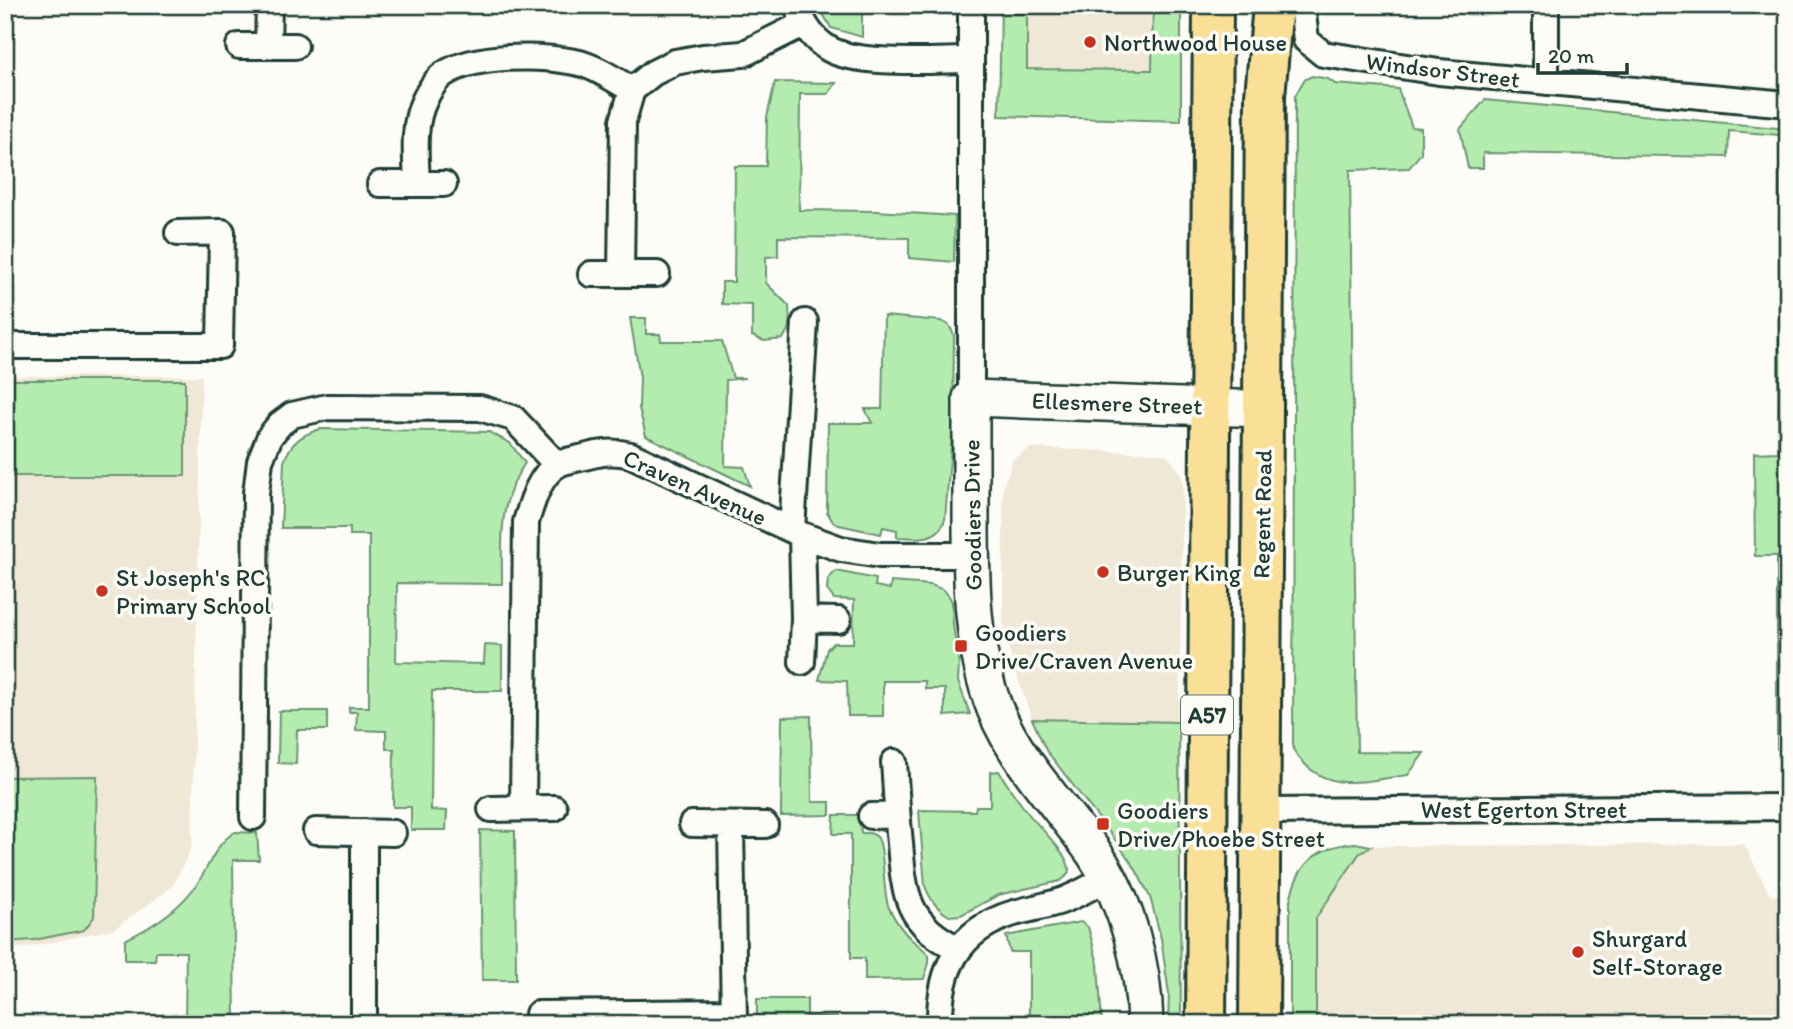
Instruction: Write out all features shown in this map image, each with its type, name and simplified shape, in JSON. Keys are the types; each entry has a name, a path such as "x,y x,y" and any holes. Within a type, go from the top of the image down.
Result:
{"highway":[{"name":"A57","path":"1206,1024 1213,5"},
{"name":"Regent Road","path":"1259,1024 1265,96 1273,5"},
{"name":"A57","path":"1211,407 1233,386 1241,341 1241,146 1265,96"}],"street":[{"path":"268,46 270,5"},
{"name":"Goodiers Drive","path":"971,5 971,555 973,604 979,649 995,710 1012,742 1109,877 1130,929 1139,965 1145,1024"},
{"name":"Windsor Street","path":"1302,5 1306,40 1323,54 1439,72 1788,104"},
{"path":"1546,5 1546,82"},
{"path":"621,274 623,121 632,90 653,73 676,62 743,54 800,15 828,49 862,59 971,60"},
{"path":"239,46 295,46"},
{"path":"416,184 416,132 424,100 441,75 465,64 533,59 576,62 632,90"},
{"path":"380,184 444,184"},
{"path":"5,346 220,346 222,232 178,233"},
{"path":"591,274 657,274"},
{"path":"802,662 804,619 797,532 805,322"},
{"name":"Ellesmere Street","path":"971,398 1263,409"},
{"path":"253,817 256,493 260,461 270,436 280,424 292,415 327,407 480,408 513,418 557,465 543,479 526,522 523,808"},
{"name":"Craven Avenue","path":"557,465 602,452 617,451 841,549 880,555 971,555"},
{"path":"804,619 838,620"},
{"path":"894,762 903,884 910,905 916,915 943,942 959,949"},
{"name":"West Egerton Street","path":"1260,810 1788,807"},
{"path":"491,809 554,808"},
{"path":"871,816 897,815"},
{"path":"692,824 765,825"},
{"path":"538,1014 734,1018 732,825"},
{"path":"316,831 393,833"},
{"path":"364,832 364,1024"},
{"path":"940,1024 943,982 959,949 970,938 996,920 1061,901 1109,877"}],"shaded area":[{"path":"1001,5 1181,5 1181,121 999,116"},
{"name":"St Joseph's RC Primary School","path":"5,376 202,376 192,847 172,887 114,929 24,948 5,949"},
{"path":"1030,448 1159,453 1167,455 1180,472 1183,486 1179,722 1032,719 1012,662 1003,622 1003,488 1013,459"},
{"name":"Shurgard Self-Storage","path":"1744,844 1770,895 1788,896 1788,1024 1316,1024 1316,918 1359,854 1371,846"}],"green space":[{"path":"818,5 840,5 841,11 862,10 862,37 831,28"},
{"path":"1001,5 1012,5 1013,14 1027,14 1027,69 1152,70 1153,5 1181,5 1181,121 999,116"},
{"path":"1312,76 1328,79 1335,84 1398,89 1412,127 1421,128 1421,153 1409,168 1350,170 1357,752 1424,753 1408,775 1359,782 1344,782 1317,774 1304,764 1293,749 1295,96 1304,80"},
{"path":"775,82 836,83 828,94 800,94 799,210 955,216 954,262 909,258 909,238 778,237 778,256 766,257 766,283 789,306 790,326 783,339 764,341 752,336 752,305 722,304 722,282 734,282 735,166 766,166 767,117"},
{"path":"1485,100 1788,129 1788,748 1777,749 1777,556 1755,556 1754,453 1778,452 1780,135 1729,131 1728,157 1483,153 1483,168 1468,168 1460,129"},
{"path":"884,316 941,321 949,325 954,335 953,422 945,519 937,532 926,537 897,537 897,530 883,527 881,534 839,525 833,522 827,512 828,423 872,423 865,409 882,409"},
{"path":"630,318 646,318 646,334 660,334 661,341 722,341 733,378 745,378 726,380 725,466 744,467 750,486 646,436 639,408 640,377"},
{"path":"5,380 185,380 185,476 5,476"},
{"path":"321,429 489,432 510,443 525,463 510,492 503,521 502,584 397,583 396,662 484,664 485,645 502,646 502,691 432,691 431,810 447,811 446,830 411,830 411,807 393,807 394,749 386,749 386,731 356,730 357,712 349,712 349,707 369,707 369,535 350,535 350,528 281,528 284,462 298,440"},
{"path":"836,571 876,579 875,586 890,589 891,582 931,585 944,590 952,602 959,664 958,681 970,714 945,716 945,689 925,689 925,681 883,681 883,716 848,716 847,681 819,680 827,649 833,643 853,643 854,600 834,599 827,590 828,579"},
{"path":"279,711 327,711 327,730 297,730 296,764 278,763"},
{"path":"811,716 812,802 830,802 830,815 781,816 782,717"},
{"path":"1032,719 1179,722 1181,1024 1168,1024 1169,994 1161,938 1150,897 1135,868 1116,841 1046,750"},
{"path":"999,771 1027,812 1063,855 1068,873 1060,881 998,895 961,915 949,916 934,903 925,886 919,810 975,811 976,806 990,806 990,772"},
{"path":"97,776 94,917 84,930 34,940 5,942 5,777"},
{"path":"834,815 860,815 861,833 871,834 880,842 889,908 905,933 929,955 924,979 865,980 865,958 851,958 851,834 833,834"},
{"path":"480,830 515,831 516,980 482,980"},
{"path":"235,832 257,833 259,860 233,860 235,1024 185,1024 186,952 156,952 155,960 125,960 125,940 174,909 197,884 218,849"},
{"path":"1355,843 1371,846 1359,854 1316,918 1316,1024 1290,1024 1290,901 1293,888 1311,859 1330,848"},
{"path":"1081,922 1088,927 1098,964 1102,1024 1029,1024 1029,952 1010,952 1006,936"},
{"path":"757,999 807,999 807,1017 837,1017 837,1024 757,1024"}],"place":[{"name":"Northwood House","path":"1090,42"},
{"name":"Burger King","path":"1103,572"},
{"name":"St Joseph's RC Primary School","path":"102,591"},
{"name":"Goodiers Drive/Craven Avenue","path":"961,646"},
{"name":"Goodiers Drive/Phoebe Street","path":"1103,824"},
{"name":"Shurgard Self-Storage","path":"1578,952"}]}
